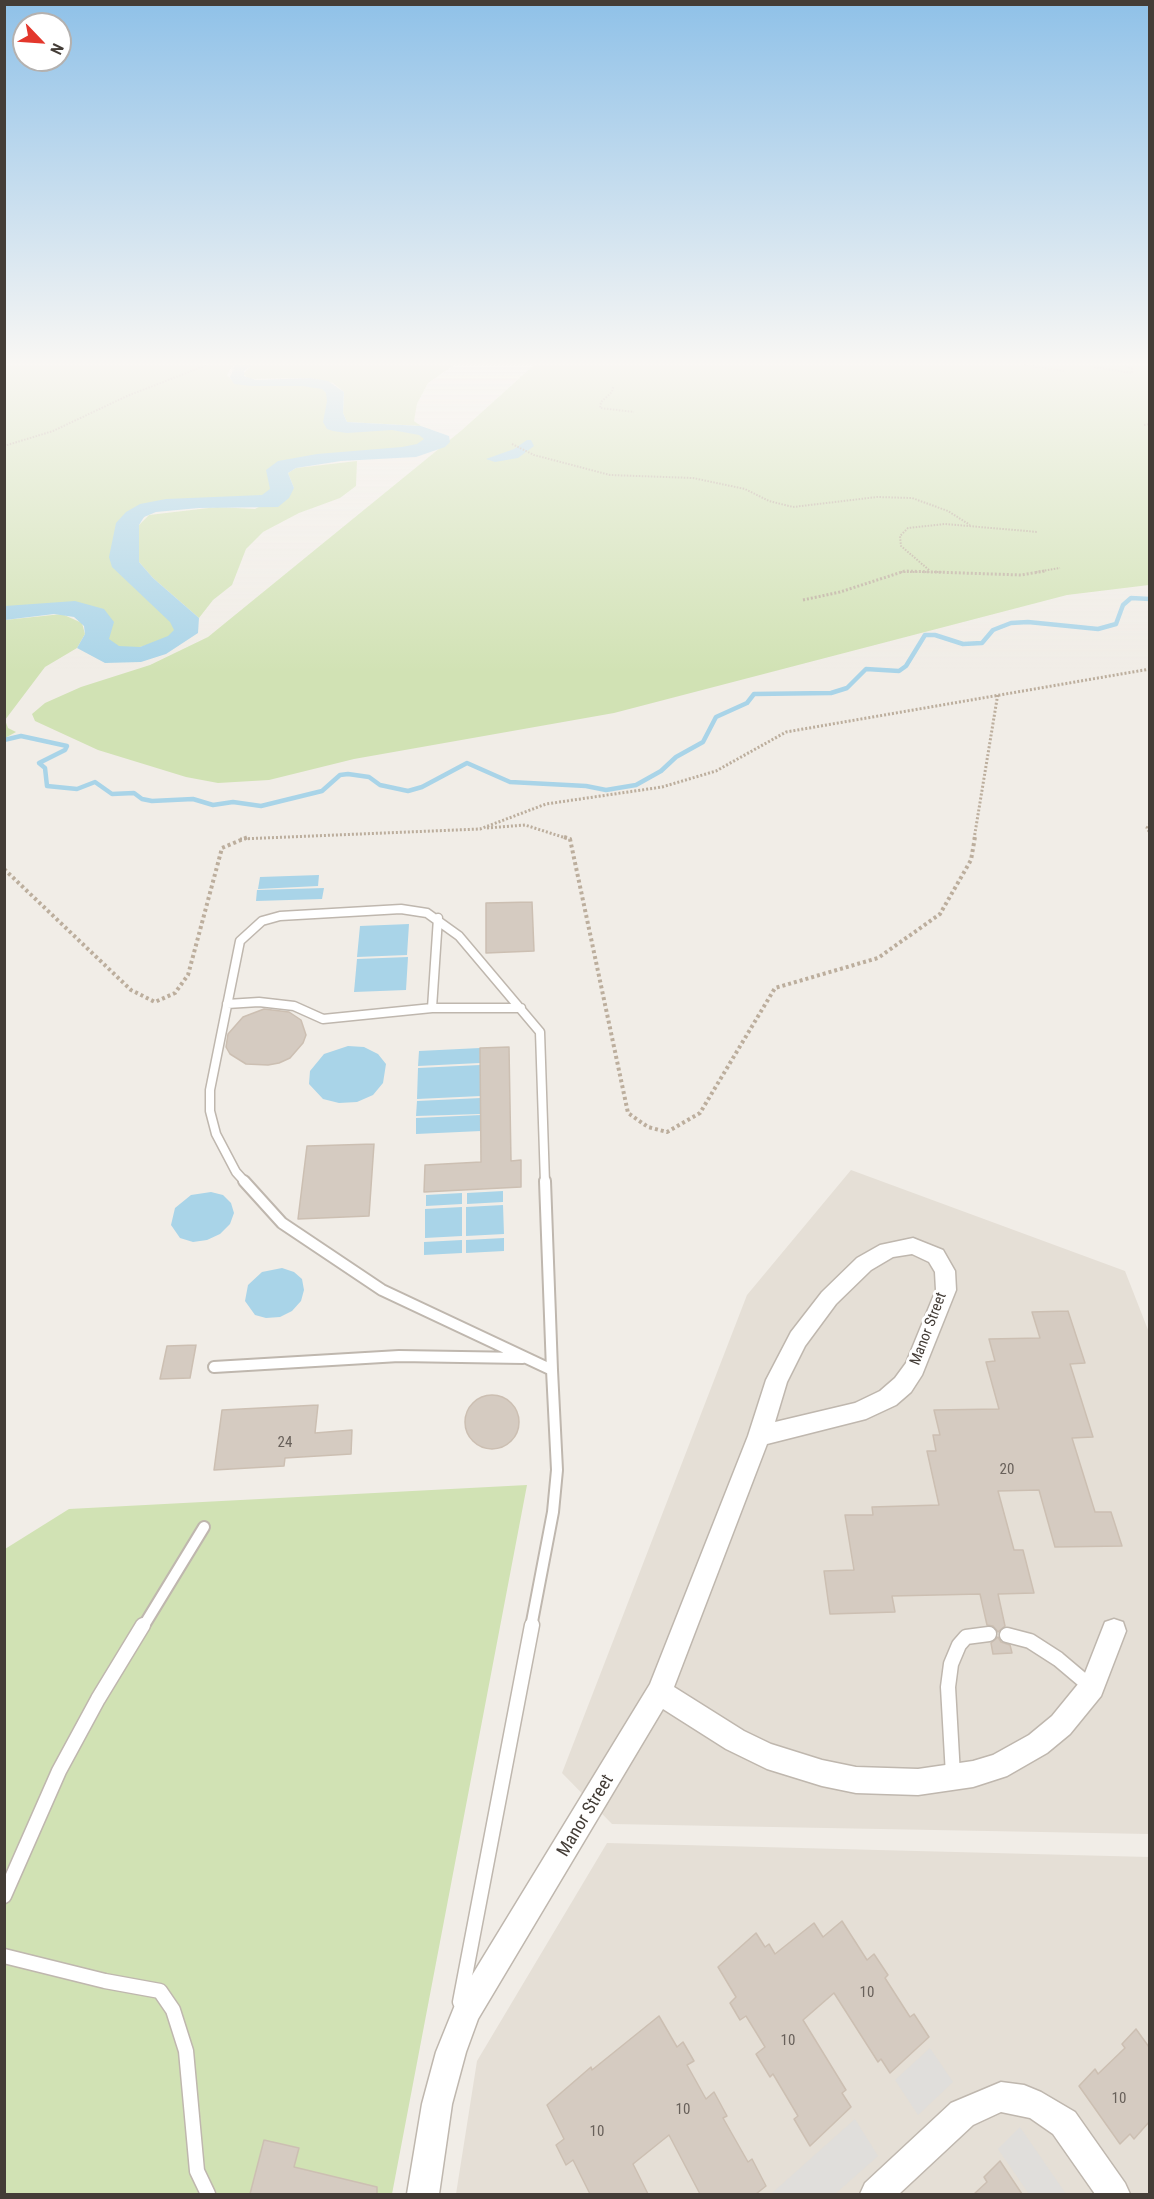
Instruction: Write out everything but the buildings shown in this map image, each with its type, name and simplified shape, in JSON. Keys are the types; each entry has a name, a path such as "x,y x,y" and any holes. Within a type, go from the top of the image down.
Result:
{"street":[{"name":"Manor Street","path":"423,2194 437,2104 451,2052 467,2010 572,1840 659,1692 759,1436 777,1380 798,1339 830,1298 864,1264 887,1251 913,1246 936,1256 945,1271 946,1290 914,1368 903,1385 888,1398 858,1412 759,1436"},
{"path":"659,1692 735,1740 767,1756 822,1773 886,1782 918,1782 998,1767 1038,1744 1061,1725 1092,1687 1114,1631"},
{"path":"876,2194 962,2115 1001,2097 1024,2100 1041,2107 1064,2123 1114,2194"}],"lane":[{"path":"451,2052 489,1839 553,1512 557,1470 540,1032 459,936 438,918 427,913 401,909 280,916 262,921 240,941 210,1090 210,1111 216,1134 236,1172 282,1223 382,1290 552,1370"},
{"path":"432,1008 438,918"},
{"path":"226,1004 259,1002 294,1006 323,1019 432,1008 521,1008"},
{"path":"214,1367 399,1356 528,1358"},
{"path":"4,1896 59,1771 98,1700 204,1527"},
{"path":"953,1777 948,1697 951,1664 959,1645 966,1637 989,1634"},
{"path":"1007,1635 1019,1635 1030,1641 1058,1659 1092,1687"},
{"path":"4,1956 105,1981 160,1991 173,2010 186,2051 197,2171 208,2194"}],"path":[{"path":"587,468 617,476 700,480 745,489 769,501 794,507 877,496 912,498 948,511 970,525"},
{"path":"929,570 901,546 900,538 903,532 922,525 970,525 1038,532"},
{"path":"803,600 845,590 900,571 929,570 1011,575 1060,568"},
{"path":"480,829 546,804 662,787 716,771 786,732 998,693 1149,669"},
{"path":"4,869 131,990 155,1002 175,993 188,975 222,848 241,838 480,829 525,825 570,839 628,1113 648,1127 667,1132 699,1113 775,988 878,958 940,914 971,860 998,693"},
{"path":"1149,823 1147,828 1149,833"}],"shaded area":[{"path":"851,1170 1125,1271 1150,1335 1149,1834 612,1824 562,1773 747,1295"},
{"path":"607,1843 1149,1857 1149,2194 456,2194 477,2061"},
{"path":"930,2048 953,2082 918,2115 895,2080"},
{"path":"855,2119 878,2156 835,2194 771,2194"},
{"path":"1020,2127 1066,2194 1029,2194 998,2149"}],"green space":[{"path":"4,468 286,468 266,498 156,505 118,544 178,617 175,637 140,647 125,648 99,643 93,614 5,610"},
{"path":"296,468 357,468 356,486 340,498 299,513 263,532 246,549 232,585 213,600 199,618 153,578 139,562 139,525 149,515 217,507 255,509 294,488 288,473"},
{"path":"416,468 1149,468 1149,585 1067,595 614,713 354,759 269,780 218,783 186,777 98,750 35,721 32,714 45,703 81,687 150,665 208,637"},
{"path":"62,614 82,623 85,634 77,648 45,667 5,720 5,620"},
{"path":"5,720 8,728 16,732 5,738"},
{"path":"527,1485 392,2194 5,2194 5,1549 69,1509"}],"water":[{"path":"269,468 298,468 288,473 294,488 289,498 278,507 199,508 156,512 144,517 139,525 139,562 153,578 199,618 198,633 166,654 141,662 105,663 77,648 85,634 84,626 74,617 54,614 5,620 5,606 75,601 104,609 114,622 109,639 119,646 140,647 168,636 174,630 170,622 112,567 109,557 116,523 126,512 140,504 166,499 262,495 270,489 266,470"},
{"path":"319,875 318,886 258,889 260,877"},
{"path":"324,888 322,899 256,901 257,890"},
{"path":"409,924 407,955 357,957 360,926"},
{"path":"408,957 406,990 354,992 357,959"},
{"path":"348,1046 364,1047 378,1054 386,1064 383,1083 373,1095 357,1102 339,1103 323,1099 309,1084 310,1071 324,1054"},
{"path":"480,1048 480,1063 418,1066 419,1051"},
{"path":"480,1065 481,1096 417,1099 418,1068"},
{"path":"481,1098 481,1114 416,1116 417,1101"},
{"path":"481,1115 481,1131 416,1134 416,1118"},
{"path":"503,1191 503,1202 467,1204 467,1193"},
{"path":"211,1192 223,1195 231,1203 234,1213 230,1224 220,1234 207,1240 193,1242 180,1238 171,1225 175,1208 191,1195"},
{"path":"462,1193 462,1204 426,1206 426,1195"},
{"path":"503,1205 504,1234 466,1236 466,1207"},
{"path":"462,1207 462,1236 425,1238 425,1209"},
{"path":"504,1238 504,1251 466,1253 466,1240"},
{"path":"462,1240 462,1253 424,1255 424,1242"},
{"path":"282,1268 294,1272 302,1279 304,1290 301,1301 292,1311 280,1317 266,1318 255,1315 245,1301 248,1285 262,1272"}],"waterway":[{"path":"4,740 21,736 67,746 65,750 39,763 45,768 47,786 77,789 95,782 112,794 134,793 142,799 152,801 193,799 213,805 233,802 261,806 322,791 340,775 348,774 369,777 380,785 408,791 422,787 467,763 510,782 586,786 606,790 636,785 661,771 676,757 703,742 716,717 747,703 754,694 831,693 847,688 866,669 899,671 906,666 925,635 935,635 963,644 982,643 993,630 1011,623 1028,622 1098,629 1116,624 1123,605 1131,598 1150,599"}]}
